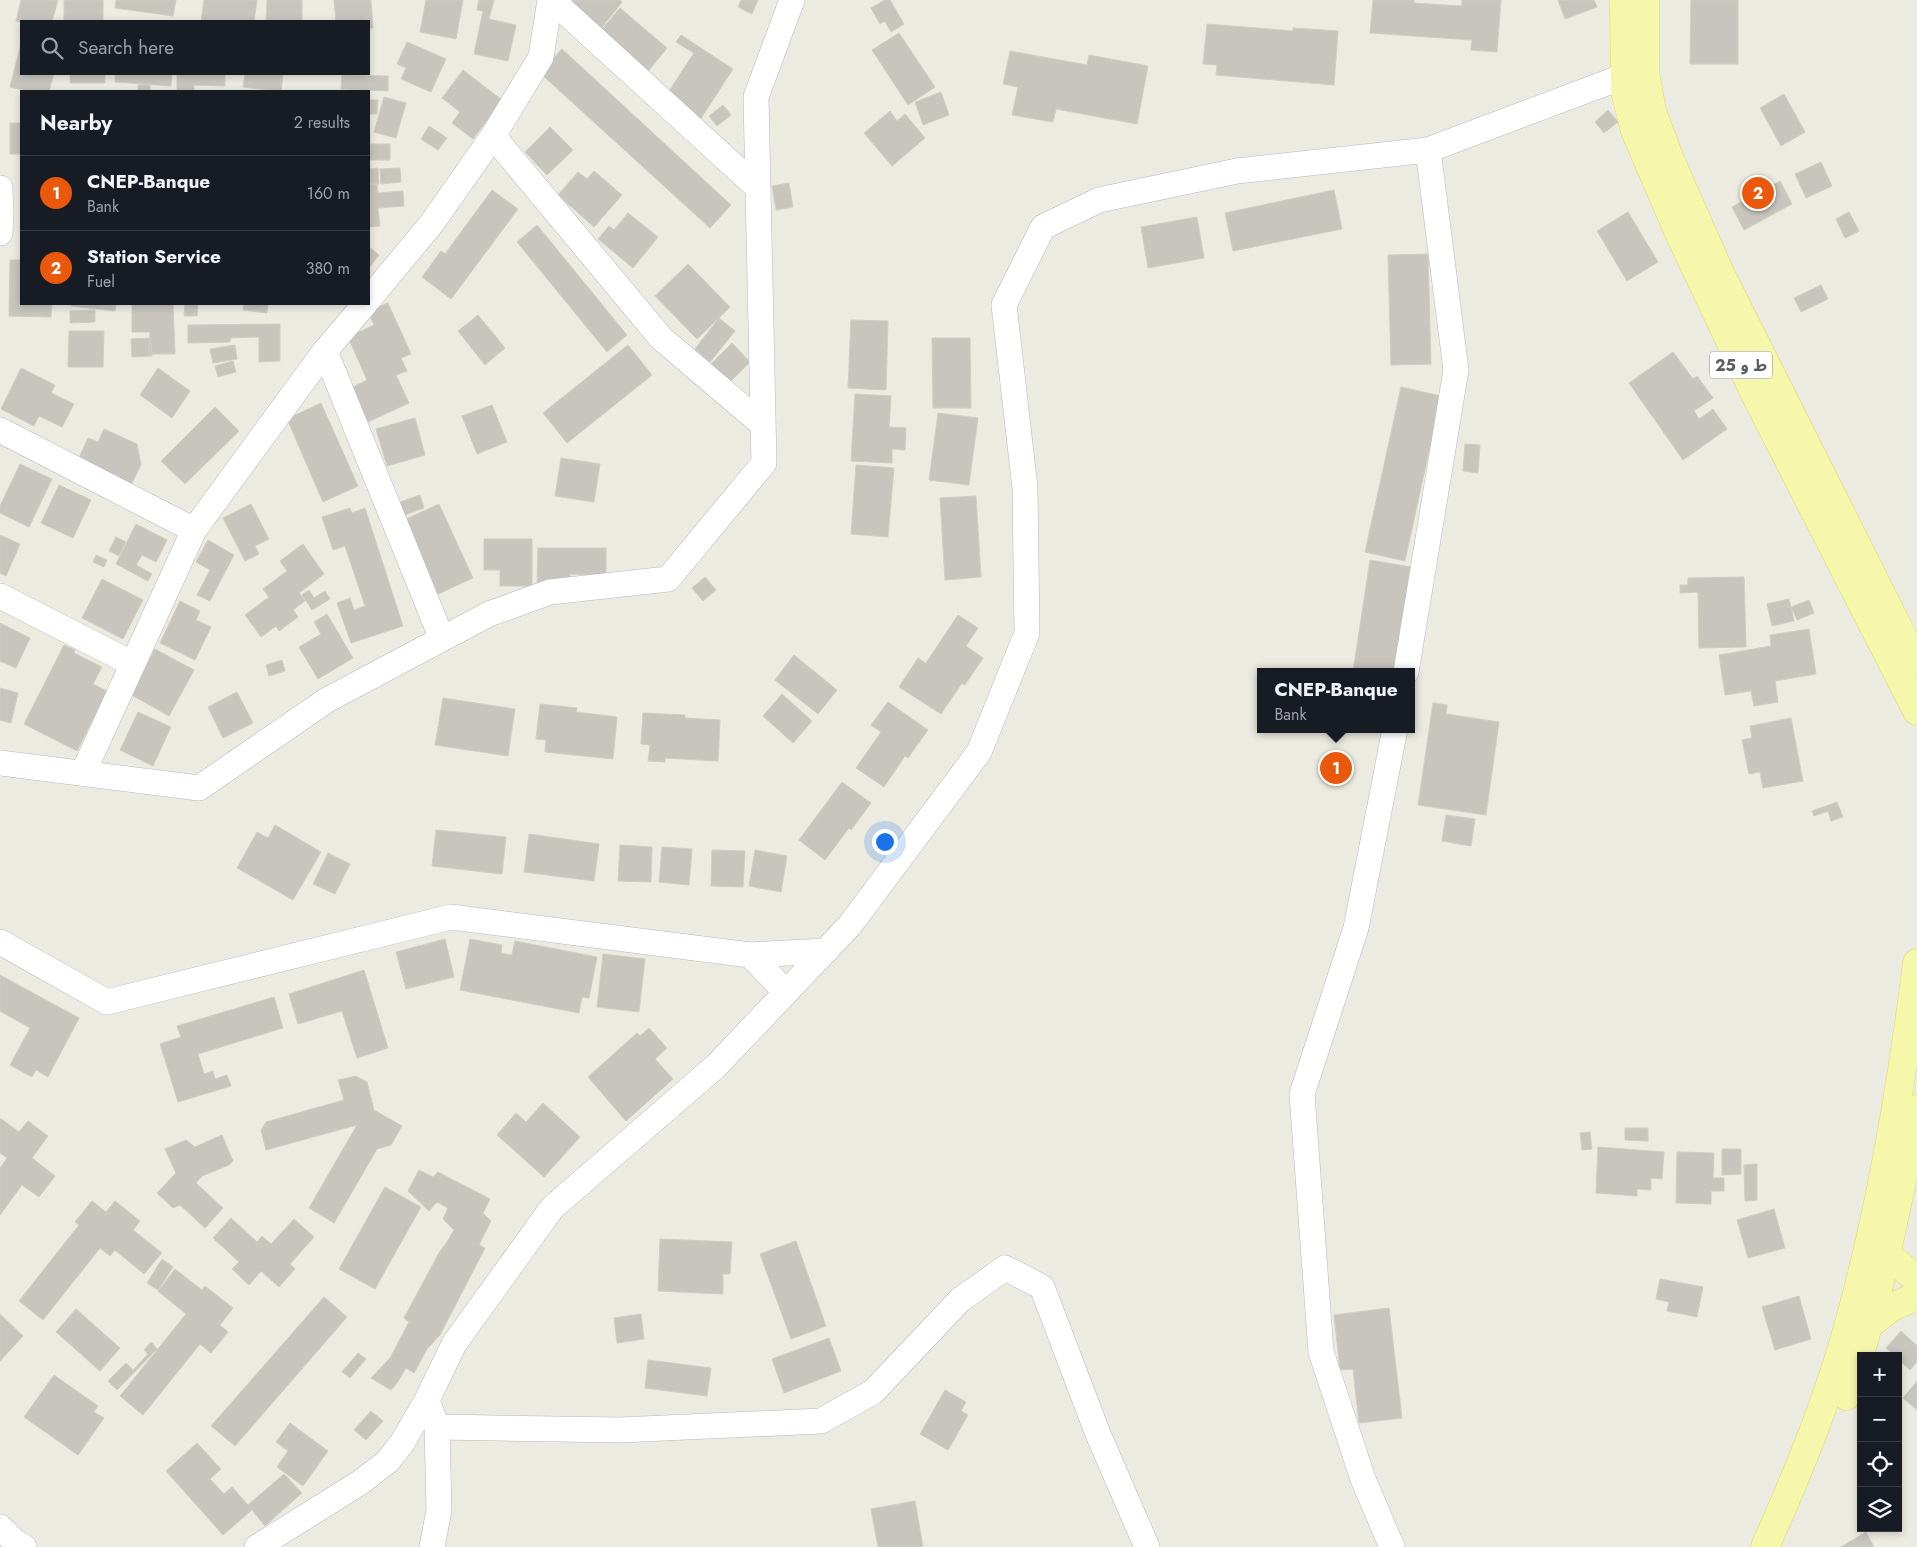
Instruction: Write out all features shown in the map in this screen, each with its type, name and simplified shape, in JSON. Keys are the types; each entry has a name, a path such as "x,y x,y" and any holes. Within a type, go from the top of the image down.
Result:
{"main road":[{"name":"ط و 25","path":"1624,0 1625,92 1635,131 1680,235 1758,400 1917,711"},
{"path":"1645,0 1644,72 1652,111 1670,160 1720,273 1917,665"},
{"path":"1765,1547 1812,1434 1833,1377 1860,1281 1902,1072 1917,963"},
{"path":"1786,1547 1830,1438 1870,1324 1887,1255 1917,1109"},
{"path":"1906,1163 1917,1206"},
{"path":"1873,1223 1887,1255 1917,1279"},
{"path":"1860,1281 1867,1270 1887,1255 1900,1253 1917,1254"},
{"path":"1870,1324 1892,1306 1917,1296"}],"street":[{"path":"370,298 432,223 493,136 541,58 551,0"},
{"path":"551,0 757,187"},
{"path":"0,763 199,788 327,700 488,614 550,592 668,579 764,463 756,97 792,0"},
{"path":"257,1547 362,1482 388,1461 402,1444 427,1400 454,1344 552,1208 716,1066 826,951 850,925 979,752 1027,633 1025,488 1004,305 1043,227 1098,200 1237,171 1428,150 1625,76"},
{"path":"493,136 661,338 762,424"},
{"path":"1407,668 1456,370 1428,150"},
{"path":"0,188 0,233"},
{"path":"83,774 194,530 325,351 363,305"},
{"path":"325,351 442,638"},
{"path":"0,430 194,530"},
{"path":"0,596 132,664"},
{"path":"1392,1547 1363,1479 1320,1352 1302,1094 1356,928 1394,733"},
{"path":"0,942 107,1002 451,917 750,955 826,951"},
{"path":"750,955 786,992"},
{"path":"437,1427 620,1430 821,1421 872,1392 960,1300 1004,1268 1042,1287 1098,1434 1147,1547"},
{"path":"427,1400 437,1427 439,1510 432,1547"},
{"path":"0,1527 15,1542 24,1547"}],"building":[{"path":"21,0 58,0 52,20 16,21"},
{"path":"64,0 103,0 103,20 64,20"},
{"path":"116,0 176,0 173,16 115,8"},
{"path":"204,0 257,0 254,20 201,20"},
{"path":"267,0 302,0 302,20 266,20"},
{"path":"334,0 371,0 373,28 370,28 370,20 336,20"},
{"path":"426,0 463,0 456,39 420,32"},
{"path":"479,0 494,0 489,19 516,25 508,61 474,54 483,11 477,10"},
{"path":"573,0 620,0 622,2 600,30 569,5"},
{"path":"741,0 758,0 752,14 738,7"},
{"path":"885,0 890,0 904,24 891,32 885,21 880,24 871,8"},
{"path":"1373,0 1414,0 1414,3 1462,6 1462,0 1501,0 1497,52 1471,50 1472,40 1370,33"},
{"path":"1558,0 1594,0 1597,7 1565,19"},
{"path":"1691,0 1738,0 1738,64 1690,64"},
{"path":"620,8 667,48 645,75 597,35"},
{"path":"1207,24 1293,31 1293,28 1338,31 1334,85 1216,75 1217,65 1203,64"},
{"path":"899,33 935,87 908,105 872,50"},
{"path":"681,35 733,69 700,120 665,97 694,53 676,42"},
{"path":"407,42 446,59 431,92 401,79 406,68 397,64"},
{"path":"20,48 20,75 54,75 49,90 23,90 10,87"},
{"path":"562,49 731,205 710,228 540,73"},
{"path":"1010,51 1087,65 1089,55 1148,66 1137,124 1056,109 1053,122 1012,115 1018,87 1003,84"},
{"path":"463,70 502,100 473,139 452,123 460,112 442,98"},
{"path":"70,75 105,75 105,83 70,83"},
{"path":"115,75 172,75 171,86 115,82"},
{"path":"177,75 225,75 225,86 194,85 194,90 177,90"},
{"path":"245,75 283,75 281,90 243,87"},
{"path":"342,75 388,76 388,91 341,89"},
{"path":"150,84 150,90 138,90 138,85"},
{"path":"941,92 949,115 923,125 915,102"},
{"path":"1784,94 1805,132 1781,146 1760,108"},
{"path":"384,97 406,103 396,138 374,132"},
{"path":"370,100 378,100 377,114 370,114"},
{"path":"723,105 731,115 717,126 709,116"},
{"path":"1608,110 1618,122 1604,133 1595,122"},
{"path":"890,111 897,121 905,114 925,138 892,166 864,133"},
{"path":"10,123 20,123 20,154 10,154"},
{"path":"429,126 447,138 438,150 421,139"},
{"path":"550,127 573,150 547,175 525,152"},
{"path":"370,144 390,144 390,160 370,160"},
{"path":"1821,162 1832,186 1806,198 1795,174"},
{"path":"378,168 379,184 370,184 370,169"},
{"path":"400,168 401,182 381,184 380,169"},
{"path":"594,171 622,195 594,227 558,195 578,172 587,179"},
{"path":"1780,181 1792,204 1744,230 1732,207"},
{"path":"789,183 793,207 776,210 772,186"},
{"path":"377,184 378,193 403,191 404,206 378,208 380,226 370,227 370,185"},
{"path":"492,190 518,209 451,299 422,277 441,251 445,254"},
{"path":"1334,190 1342,229 1233,251 1225,213"},
{"path":"1628,212 1658,262 1627,281 1597,231"},
{"path":"1849,212 1859,231 1845,238 1836,219"},
{"path":"628,213 658,237 633,268 598,239 609,226 614,230"},
{"path":"1197,217 1204,258 1148,268 1141,227"},
{"path":"537,225 627,335 607,352 517,242"},
{"path":"370,248 379,255 370,267"},
{"path":"1428,254 1431,364 1391,365 1388,255"},
{"path":"10,260 20,260 20,305 52,305 51,317 9,316"},
{"path":"688,264 730,307 697,339 655,296"},
{"path":"1821,285 1828,299 1801,312 1794,298"},
{"path":"388,303 411,354 401,358 407,371 396,375 409,403 368,422 353,387 367,380 348,337 374,325 368,311"},
{"path":"71,305 116,305 115,311"},
{"path":"132,305 173,305 175,354 149,354 150,332 132,332"},
{"path":"185,305 198,305 197,316 184,316"},
{"path":"244,305 268,305 267,313 243,310"},
{"path":"95,310 95,322 70,323 70,311"},
{"path":"478,315 505,348 485,365 458,331"},
{"path":"719,318 735,331 710,362 695,349"},
{"path":"851,320 888,321 886,390 848,388"},
{"path":"280,324 280,361 259,362 259,337 230,338 230,342 188,343 188,325"},
{"path":"69,331 104,331 103,367 68,367"},
{"path":"151,338 152,356 132,357 131,339"},
{"path":"932,338 970,338 971,408 933,408"},
{"path":"732,343 750,362 729,383 711,364"},
{"path":"235,345 237,359 213,363 210,349"},
{"path":"628,345 652,375 567,443 543,413"},
{"path":"1673,352 1693,379 1697,376 1713,398 1694,411 1699,419 1713,409 1727,429 1683,460 1629,383"},
{"path":"233,361 236,372 218,377 215,366"},
{"path":"21,368 55,385 51,393 74,404 62,427 39,416 34,426 1,409"},
{"path":"158,368 190,391 172,418 140,395"},
{"path":"1401,387 1441,396 1405,561 1365,552"},
{"path":"855,394 891,396 889,427 906,428 905,450 892,449 892,463 851,461"},
{"path":"321,403 358,486 323,502 287,419"},
{"path":"492,405 507,442 477,454 462,416"},
{"path":"215,407 239,431 185,484 161,461"},
{"path":"938,413 978,418 969,485 929,480"},
{"path":"415,418 425,455 387,466 376,429"},
{"path":"104,429 137,444 141,465 131,485 78,460 88,438 98,442"},
{"path":"1465,444 1480,445 1478,473 1463,471"},
{"path":"561,458 600,464 594,502 555,496"},
{"path":"20,464 52,479 29,527 0,513 0,506"},
{"path":"856,465 894,468 888,537 851,534"},
{"path":"59,485 91,500 73,538 41,523"},
{"path":"420,495 424,508 402,516 397,503"},
{"path":"976,496 981,577 945,580 940,498"},
{"path":"251,504 269,539 255,546 259,554 245,561 223,518"},
{"path":"439,504 473,578 438,594 404,520"},
{"path":"350,508 352,513 365,508 403,626 351,643 337,603 350,598 354,610 365,606 345,546 333,550 322,517"},
{"path":"136,524 167,540 156,562 142,555 136,565 152,574 148,581 116,564"},
{"path":"0,535 20,544 6,576 0,573"},
{"path":"116,537 126,542 119,556 109,551"},
{"path":"484,539 532,539 532,586 500,586 500,570 484,570"},
{"path":"208,540 234,555 210,601 197,595 210,570 196,562"},
{"path":"303,544 324,574 299,593 305,601 293,610 298,617 279,631 276,626 261,637 245,615 269,597 263,589 287,571 280,561"},
{"path":"538,548 606,548 606,575 570,574 570,586 537,586"},
{"path":"96,555 107,560 104,567 93,562"},
{"path":"1370,560 1411,567 1395,668 1354,668"},
{"path":"705,577 716,590 703,601 692,588"},
{"path":"1744,577 1746,647 1699,648 1698,592 1680,593 1680,585 1688,585 1688,578"},
{"path":"102,579 143,600 123,639 82,618"},
{"path":"309,590 314,598 325,591 330,599 312,610 302,595"},
{"path":"1789,599 1794,621 1772,626 1767,604"},
{"path":"1809,600 1814,613 1797,620 1791,607"},
{"path":"180,601 200,611 196,620 211,627 195,660 160,643"},
{"path":"327,614 353,658 318,679 299,647 321,634 314,622"},
{"path":"958,615 978,628 966,646 983,658 965,685 962,683 941,714 899,687 918,658 926,663"},
{"path":"0,623 30,638 16,668 0,661"},
{"path":"1809,629 1816,674 1775,681 1778,702 1754,706 1751,691 1725,695 1719,655 1771,646 1770,635"},
{"path":"64,645 75,650 74,653 102,667 93,684 107,691 77,751 24,724"},
{"path":"155,649 194,670 169,716 130,694"},
{"path":"794,655 837,690 818,714 775,680"},
{"path":"282,660 285,671 269,676 266,665"},
{"path":"0,688 18,693 11,723 0,720"},
{"path":"237,692 253,723 223,738 208,707"},
{"path":"782,694 812,721 793,743 763,716"},
{"path":"443,698 515,709 508,756 435,745"},
{"path":"888,702 928,730 908,758 905,756 884,787 856,768 881,732 871,725"},
{"path":"1433,703 1447,705 1446,714 1499,722 1486,815 1418,805"},
{"path":"540,704 577,708 576,712 617,717 613,759 545,752 546,740 536,739"},
{"path":"138,712 171,727 153,766 120,750"},
{"path":"643,713 685,715 685,718 720,720 718,761 665,758 665,762 648,761 650,745 641,744"},
{"path":"1791,718 1803,781 1763,788 1760,772 1749,774 1742,740 1752,738 1750,726"},
{"path":"842,782 871,803 825,860 799,840"},
{"path":"1837,802 1843,817 1831,821 1828,811 1814,816 1812,811"},
{"path":"1446,815 1475,819 1471,846 1442,841"},
{"path":"275,825 321,852 293,900 237,868 257,832 268,838"},
{"path":"436,830 506,837 502,874 432,866"},
{"path":"529,834 599,844 594,881 524,872"},
{"path":"620,845 652,847 651,882 618,881"},
{"path":"662,847 692,849 689,885 659,882"},
{"path":"712,850 745,851 743,887 711,886"},
{"path":"755,850 787,856 781,892 749,886"},
{"path":"328,853 350,864 335,894 313,884"},
{"path":"445,939 454,977 406,989 396,952"},
{"path":"470,939 502,945 501,953 512,955 515,941 597,957 589,998 582,997 579,1013 460,990"},
{"path":"603,954 645,959 639,1012 597,1007"},
{"path":"364,970 388,1048 357,1058 342,1011 298,1024 289,994"},
{"path":"0,975 79,1018 48,1077 36,1070 32,1077 10,1065 30,1028 0,1011"},
{"path":"274,997 283,1028 198,1054 204,1074 213,1071 215,1079 227,1075 231,1086 178,1102 160,1044 181,1037 177,1026"},
{"path":"649,1028 667,1048 655,1059 673,1079 626,1121 588,1077 637,1033 640,1036"},
{"path":"356,1076 367,1082 374,1110 402,1126 391,1145 377,1149 334,1223 309,1208 357,1125 266,1150 261,1130 266,1122 344,1100 338,1080"},
{"path":"543,1103 580,1137 544,1177 497,1135 516,1113 526,1122"},
{"path":"0,1118 19,1132 28,1121 48,1136 32,1158 55,1176 39,1197 22,1185 0,1215 0,1168 7,1158 0,1153"},
{"path":"1625,1128 1648,1128 1648,1141 1625,1140"},
{"path":"1590,1132 1592,1149 1582,1150 1580,1133"},
{"path":"222,1135 233,1161 229,1165 202,1176 196,1183 223,1208 205,1228 180,1205 173,1208 157,1193 176,1173 165,1149 186,1140 195,1147"},
{"path":"1598,1147 1664,1152 1662,1179 1651,1178 1651,1190 1637,1189 1637,1196 1596,1193"},
{"path":"1722,1149 1741,1149 1741,1174 1722,1175"},
{"path":"1677,1152 1714,1153 1713,1178 1724,1178 1724,1191 1711,1191 1711,1204 1676,1203"},
{"path":"1757,1164 1757,1200 1745,1201 1744,1165"},
{"path":"419,1170 433,1177 438,1172 490,1199 483,1213 491,1221 479,1245 485,1248 440,1335 427,1349 414,1373 406,1368 391,1390 371,1378 390,1358 409,1322 404,1318 440,1251 454,1230 443,1219 448,1208 437,1202 429,1211 408,1191"},
{"path":"385,1187 421,1207 375,1289 339,1269"},
{"path":"92,1201 106,1212 115,1201 140,1221 133,1230 162,1253 144,1274 115,1250 110,1256 100,1248 43,1320 19,1301 79,1225 75,1222"},
{"path":"1774,1209 1785,1248 1748,1258 1737,1220"},
{"path":"231,1218 257,1242 262,1236 271,1244 294,1219 314,1237 290,1264 295,1269 279,1287 261,1271 249,1285 232,1269 239,1262 213,1238"},
{"path":"660,1239 732,1242 730,1274 723,1274 723,1294 658,1291"},
{"path":"796,1241 826,1326 791,1339 760,1254"},
{"path":"162,1259 173,1267 158,1290 147,1283"},
{"path":"175,1269 202,1290 205,1286 233,1308 220,1325 228,1332 211,1353 200,1344 143,1415 120,1396 186,1314 158,1291"},
{"path":"1660,1279 1703,1287 1697,1317 1667,1311 1669,1302 1656,1299"},
{"path":"1799,1296 1811,1339 1775,1350 1762,1307"},
{"path":"324,1297 347,1317 235,1446 211,1426"},
{"path":"1389,1308 1402,1418 1359,1423 1353,1369 1340,1370 1334,1315"},
{"path":"76,1309 120,1348 100,1371 56,1332"},
{"path":"0,1314 23,1336 0,1361"},
{"path":"641,1314 644,1339 617,1343 614,1318"},
{"path":"1901,1331 1917,1346 1917,1362 1910,1370 1902,1363 1902,1352 1890,1352 1886,1348"},
{"path":"829,1338 841,1371 784,1393 772,1359"},
{"path":"151,1342 157,1349 117,1390 108,1381 126,1363 133,1370 148,1354 144,1350"},
{"path":"358,1353 366,1359 350,1378 342,1372"},
{"path":"648,1360 711,1368 707,1396 645,1388"},
{"path":"54,1375 98,1406 94,1412 104,1418 78,1455 24,1417"},
{"path":"1917,1381 1917,1410 1903,1398"},
{"path":"945,1390 966,1402 961,1411 968,1415 948,1450 920,1434"},
{"path":"371,1411 383,1421 366,1440 354,1430"},
{"path":"290,1423 328,1451 303,1486 277,1467 288,1451 276,1442"},
{"path":"197,1443 221,1469 210,1479 224,1494 232,1487 248,1505 284,1474 302,1493 265,1526 252,1510 223,1535 166,1471"},
{"path":"915,1501 923,1547 878,1547 871,1509"},
{"path":"1866,1532 1874,1547 1841,1547"}],"place":[{"name":"Station Service","path":"1758,193"},
{"name":"CNEP-Banque","path":"1336,768"}]}
